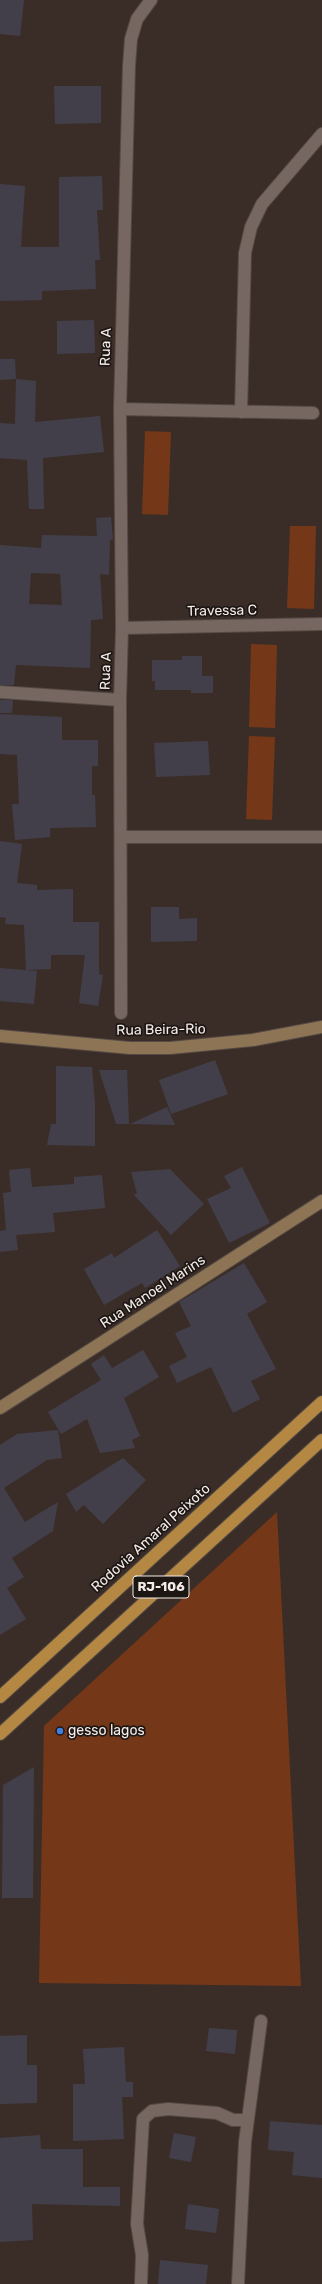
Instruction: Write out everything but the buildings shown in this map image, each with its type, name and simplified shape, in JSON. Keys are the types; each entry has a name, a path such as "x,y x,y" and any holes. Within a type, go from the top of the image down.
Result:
{"highway":[{"name":"Rodovia Amaral Peixoto","path":"0,1697 5,1688 322,1402"},
{"name":"RJ-106","path":"0,1734 322,1440"}],"main road":[{"name":"Rua Beira-Rio","path":"0,1036 130,1048 170,1048 253,1040 322,1027"},
{"name":"Rua Manoel Marins","path":"0,1408 322,1201"}],"street":[{"name":"Rua A","path":"121,1013 120,700 122,628 120,409 130,59 131,39 137,19 151,0"},
{"path":"241,412 245,253 250,227 262,204 322,134"},
{"path":"120,409 313,413"},
{"name":"Travessa C","path":"122,628 322,624"},
{"name":"Rua A","path":"0,692 120,700"},
{"path":"121,837 321,837"},
{"path":"238,2284 245,2142 261,2021"},
{"path":"141,2284 142,2255 137,2224 143,2120 152,2111 168,2109 217,2113 233,2120 248,2120"}],"shaded area":[{"path":"145,431 171,432 168,515 142,514"},
{"path":"290,526 316,526 314,609 287,608"},
{"path":"251,644 277,645 275,728 249,727"},
{"path":"249,736 275,737 272,820 246,819"},
{"path":"277,1512 301,1986 39,1983 44,1726"}],"place":[{"name":"gesso lagos","path":"60,1731"}]}
